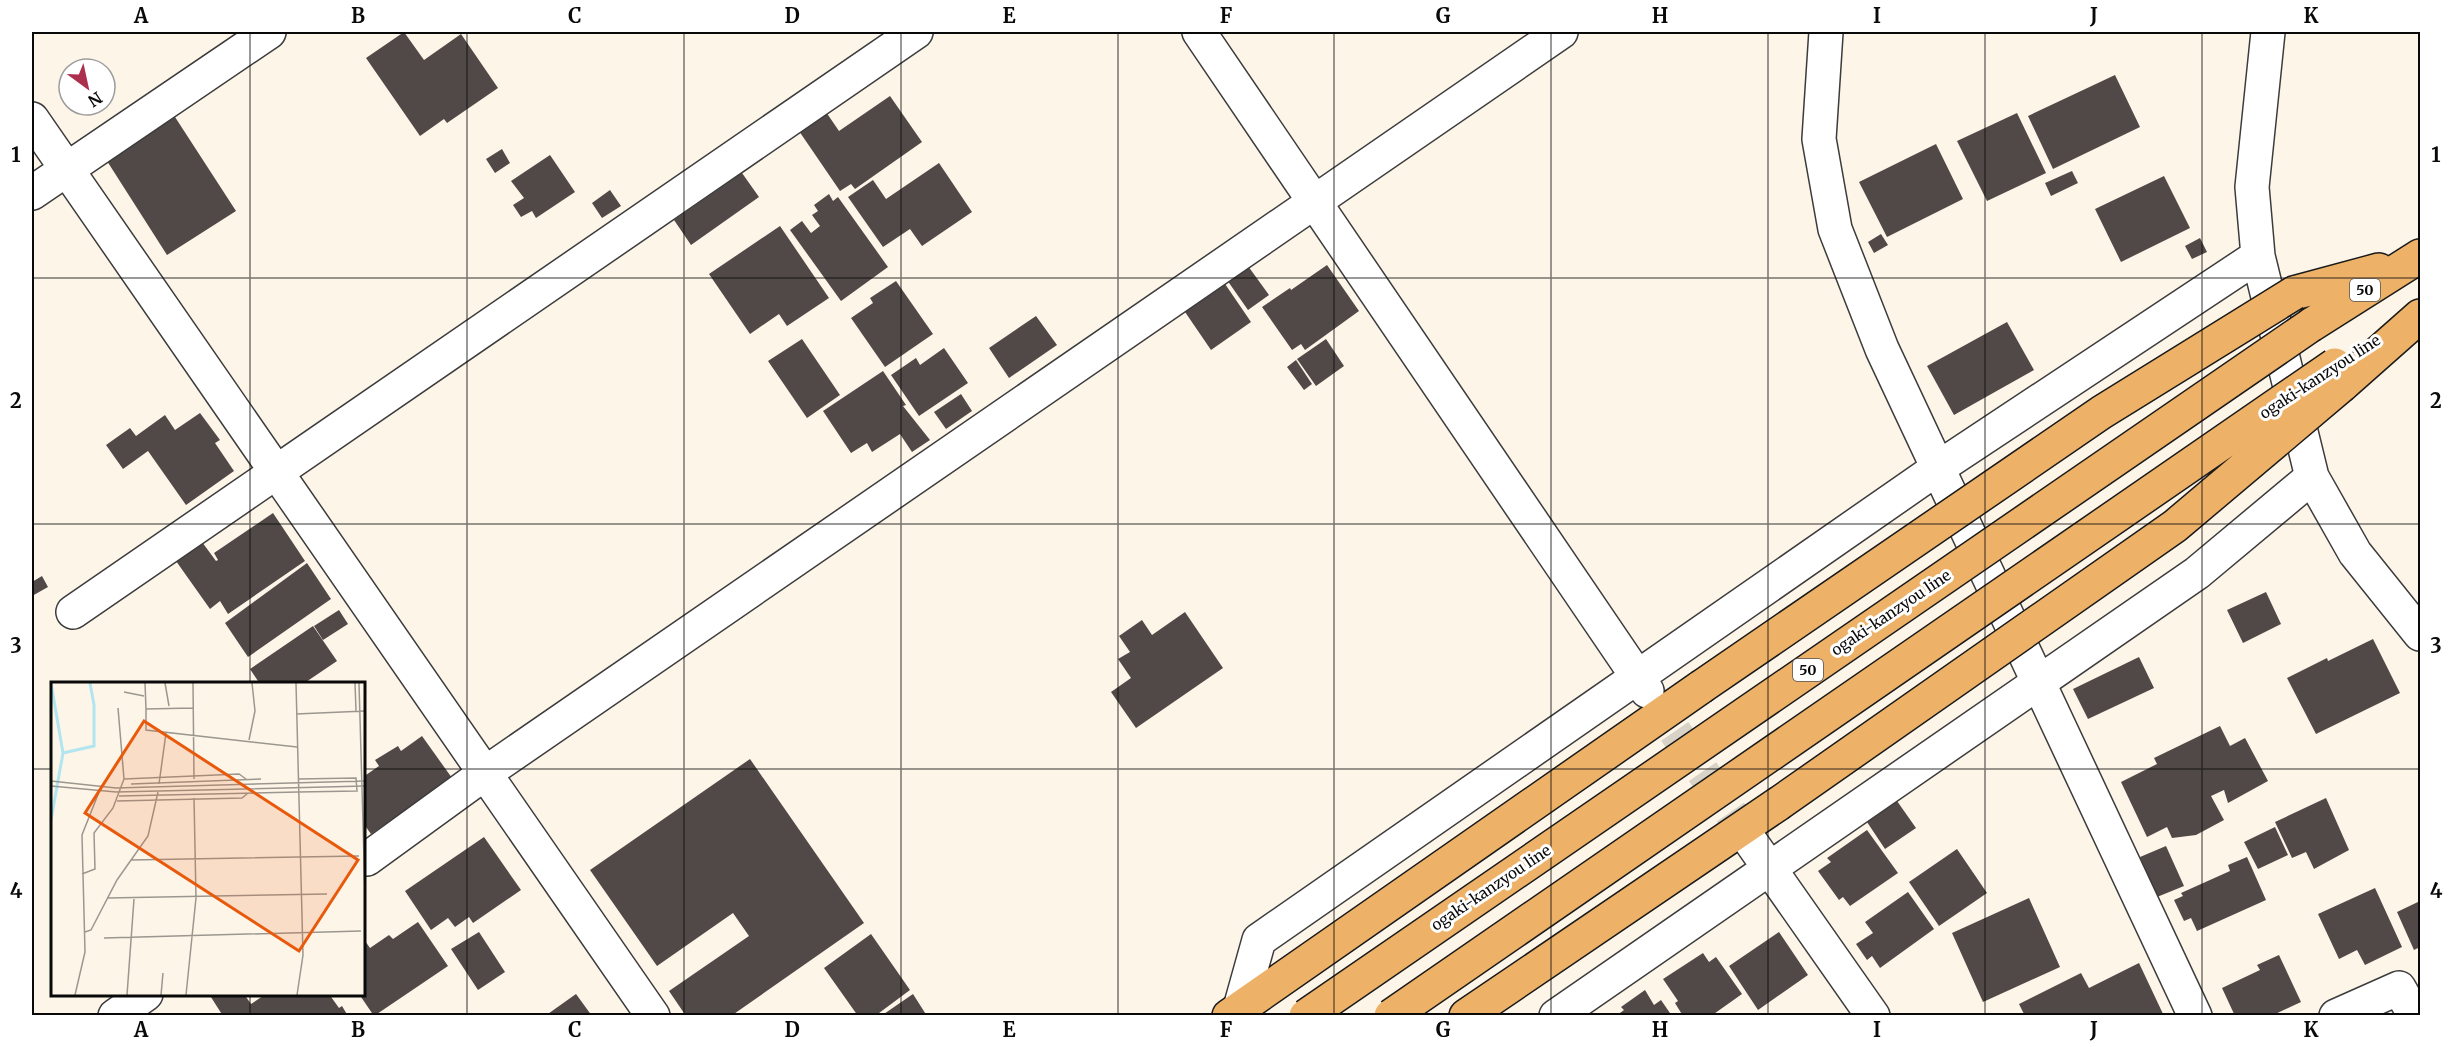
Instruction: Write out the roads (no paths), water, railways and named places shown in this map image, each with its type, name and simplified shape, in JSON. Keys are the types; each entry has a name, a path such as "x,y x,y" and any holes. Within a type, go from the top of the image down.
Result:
{"main road":[{"name":"50","path":"1235,1012 1701,687 2102,412 2294,294 2415,259"},
{"name":"ogaki-kanzyou line","path":"1306,1016 2311,325 2415,259"},
{"path":"1466,1016 1778,804 2175,526 2339,375 2421,315"},
{"name":"ogaki-kanzyou line","path":"1391,1016 2339,375"}],"street":[{"path":"32,193 269,32"},
{"path":"73,612 916,32"},
{"path":"1199,32 1642,683"},
{"path":"364,859 1313,201 1561,32"},
{"path":"1826,32 1819,139 1835,229 1882,348 2195,1016"},
{"path":"2268,32 2252,187 2258,256 2312,477 2355,552 2421,634"},
{"path":"32,119 653,1016"},
{"path":"1235,1012 1260,940 1642,683 1938,468 2258,256"},
{"path":"1556,1016 2197,573 2312,477"},
{"path":"1751,842 1873,1016"},
{"path":"2336,1016 2398,988 2415,1016"},
{"path":"115,1016 143,996"}],"tunnel":[{"path":"1647,691 1751,842"}]}
